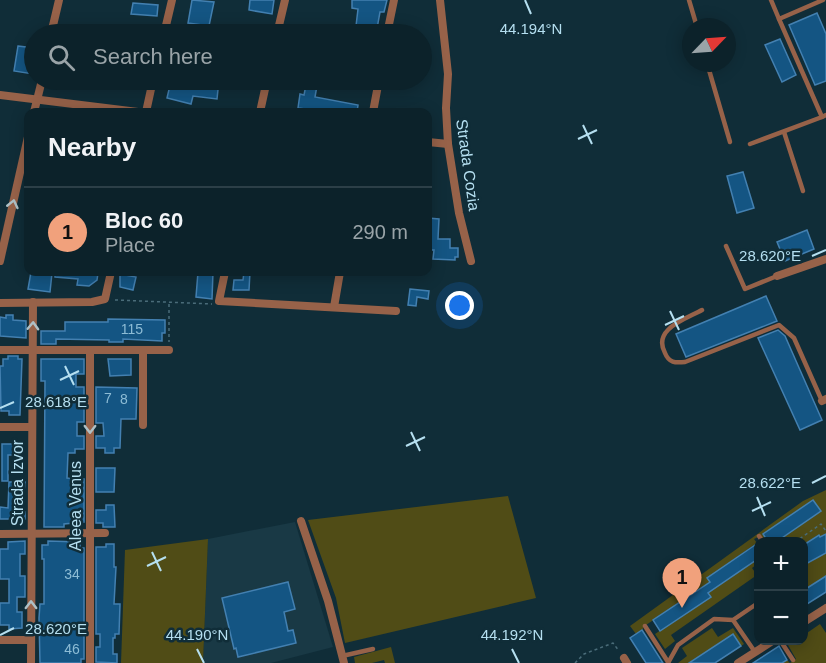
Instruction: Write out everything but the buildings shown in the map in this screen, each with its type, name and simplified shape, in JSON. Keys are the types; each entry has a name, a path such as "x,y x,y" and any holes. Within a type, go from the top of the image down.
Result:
{"street":[{"path":"53,24 59,0"},
{"path":"166,24 172,0"},
{"path":"279,24 285,0"},
{"path":"389,24 394,0"},
{"name":"Strada Cozia","path":"440,0 448,74 446,108 448,144 459,213 471,261"},
{"path":"35,108 39,90"},
{"path":"147,108 151,90"},
{"path":"261,108 265,90"},
{"path":"374,108 377,90"},
{"path":"0,95 107,108"},
{"path":"432,142 448,144"},
{"path":"0,261 24,155"},
{"path":"777,276 826,259"},
{"path":"0,303 92,302 105,299 110,276"},
{"path":"224,276 219,301 396,311"},
{"path":"334,307 339,276"},
{"name":"Strada Izvor","path":"31,663 33,302"},
{"path":"0,350 169,350"},
{"name":"Aleea Venus","path":"90,350 90,663"},
{"path":"143,350 143,425"},
{"path":"0,427 32,427"},
{"path":"301,521 328,601 343,659"},
{"path":"0,534 105,533"},
{"path":"808,619 826,608"},
{"path":"0,640 31,640"},
{"path":"738,663 766,645"}],"lane":[{"path":"689,0 694,18"},
{"path":"750,144 824,116 771,0"},
{"path":"779,19 823,0"},
{"path":"710,72 730,142"},
{"path":"784,132 803,191"},
{"path":"726,246 745,289 777,276"},
{"path":"702,310 667,330 662,338 662,349 668,359 674,363 685,362 779,326 794,338 824,400"},
{"path":"645,626 668,663 678,645 714,619 733,620 754,606"},
{"path":"733,620 755,652"},
{"path":"783,645 793,660"},
{"path":"343,659 373,649"}],"path":[{"path":"105,299 215,304 219,301"},
{"path":"169,303 169,350"},
{"path":"802,537 821,524 826,531"},
{"path":"575,663 584,654 613,643 625,661"}],"shaded area":[{"path":"826,490 826,538 818,535 808,542 808,537 781,537 820,511 813,500 763,534 765,537 754,537 754,545 707,578 714,588 754,561 752,568 754,577 671,635 675,641 665,649 655,634 710,597 704,586 636,634 630,626 803,501"},
{"path":"508,496 536,598 345,643 336,598 308,520"},
{"path":"295,522 333,647 271,663 203,663 208,539"},
{"path":"208,539 203,663 121,663 125,550"},
{"path":"826,553 826,576 808,587 808,563"},
{"path":"820,624 826,633 826,663 790,663 796,659 788,645 808,645 808,632"},
{"path":"712,628 718,637 733,628 744,644 741,646 733,634 689,663 678,663 687,656 682,648"},
{"path":"391,647 395,663 385,663 384,660 355,663 354,657"}],"place":[{"name":"Bloc 60","path":"682,608"}]}
